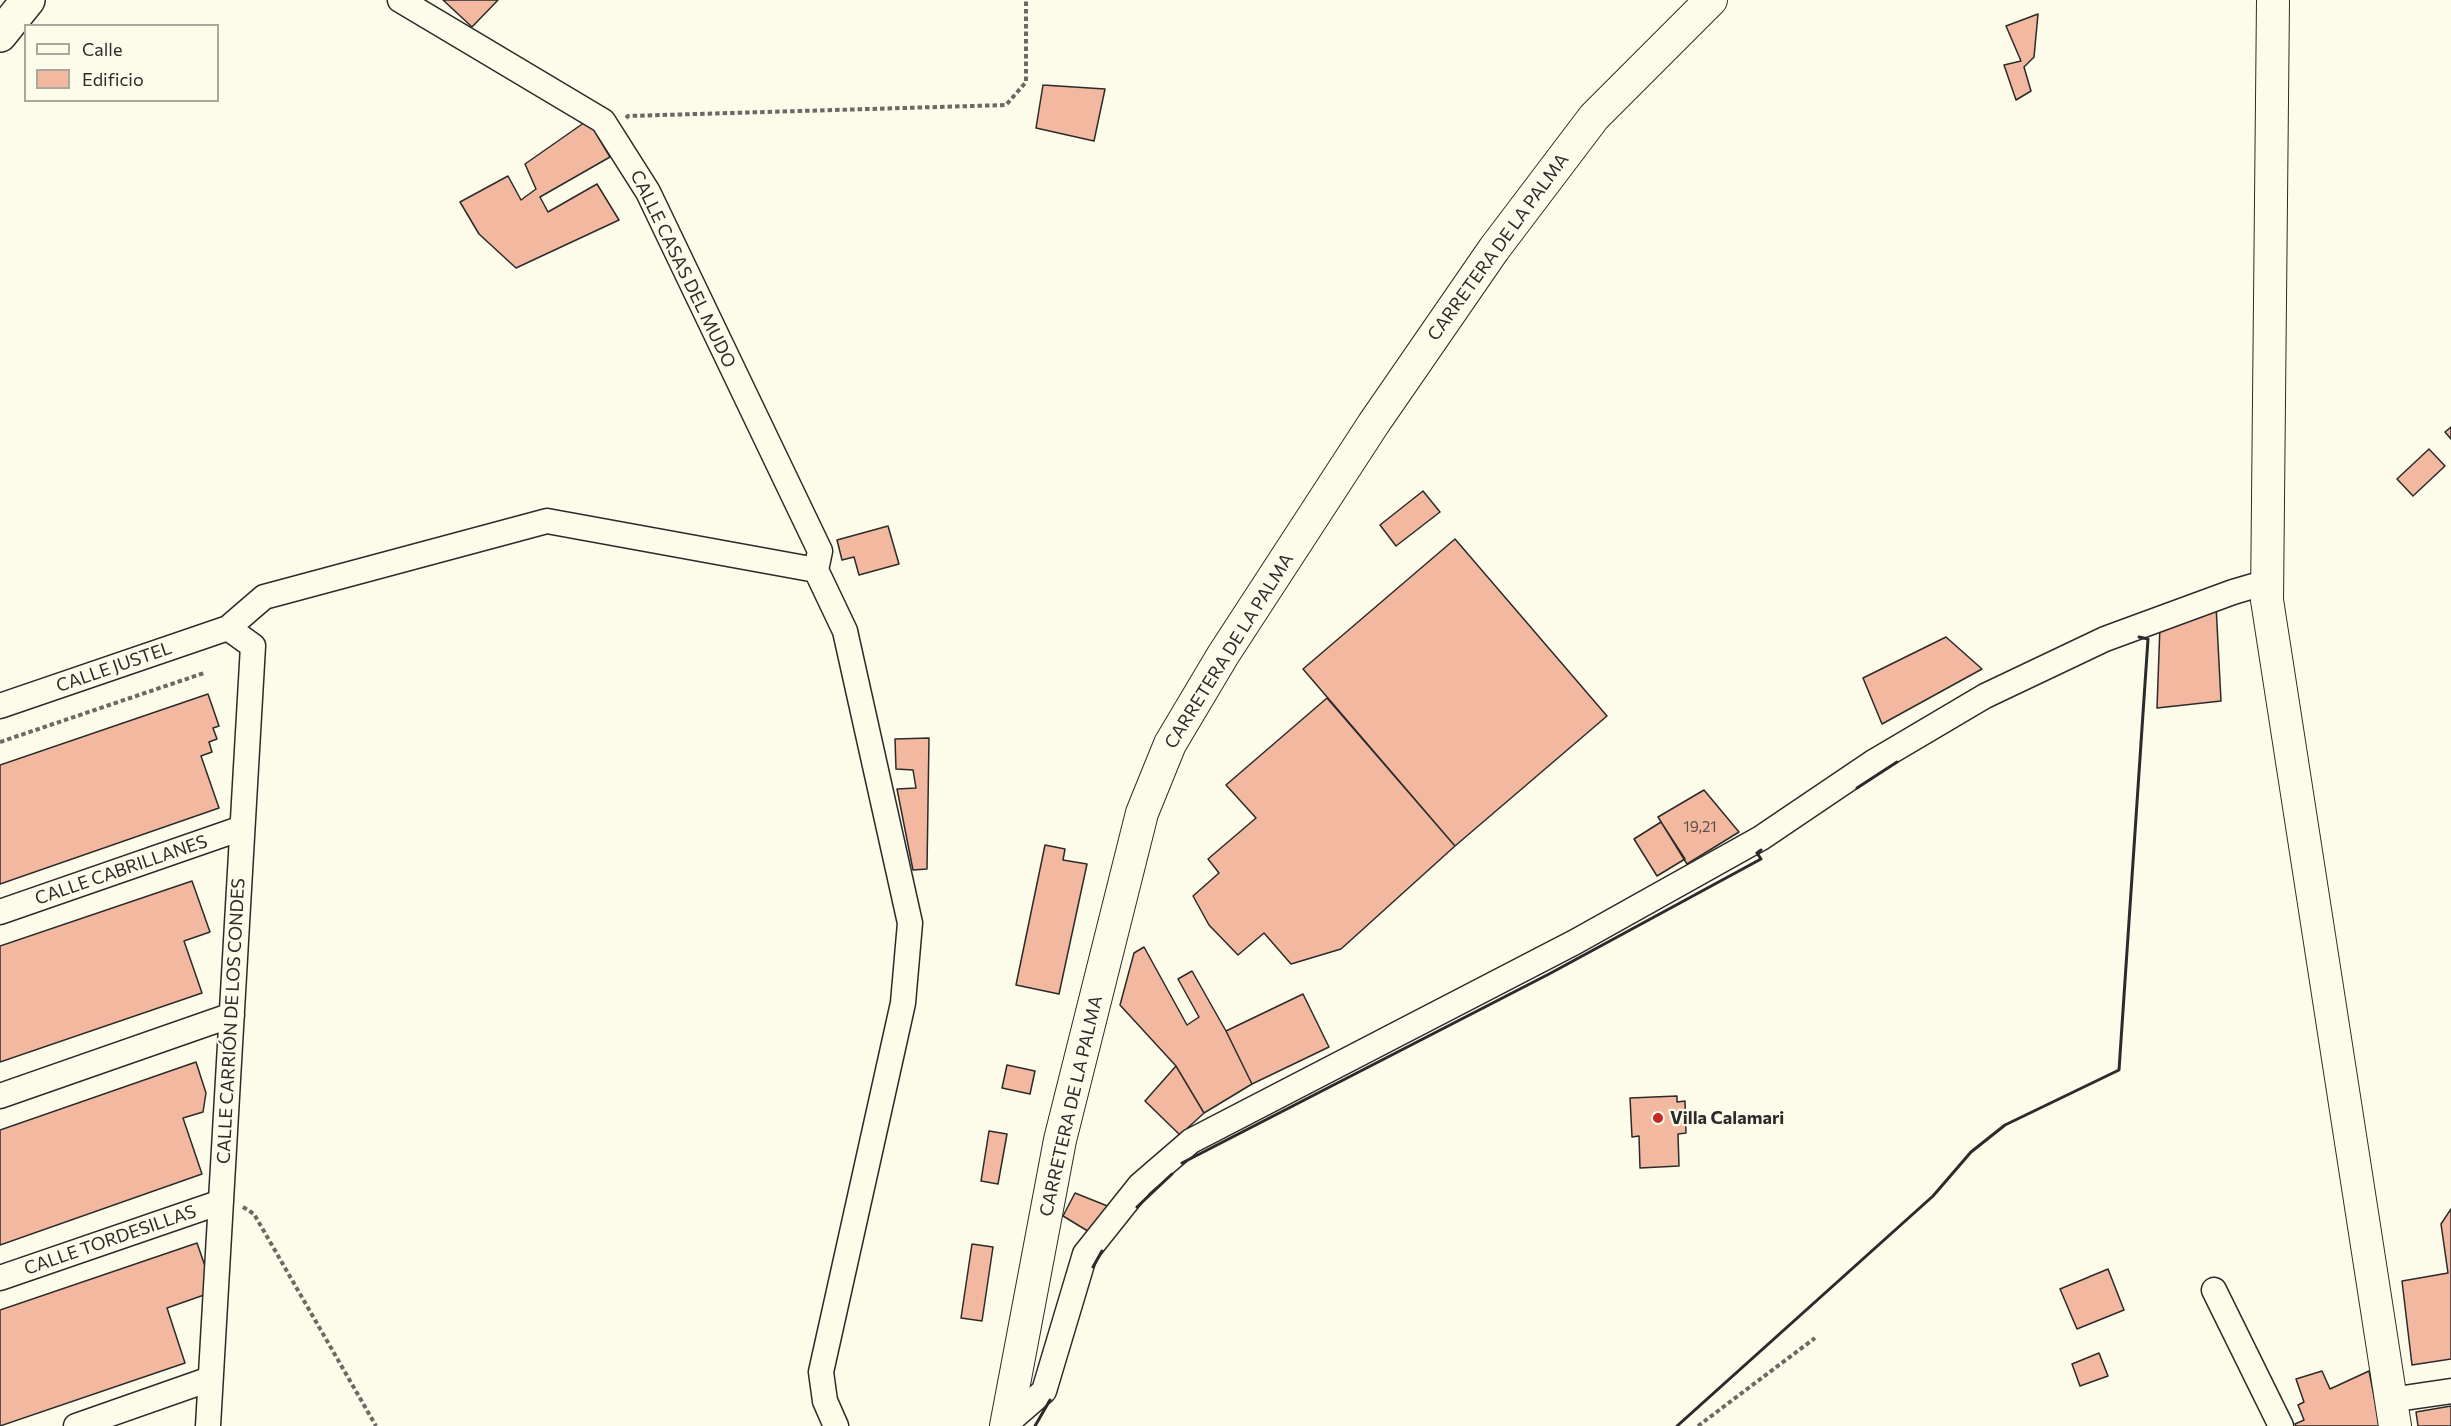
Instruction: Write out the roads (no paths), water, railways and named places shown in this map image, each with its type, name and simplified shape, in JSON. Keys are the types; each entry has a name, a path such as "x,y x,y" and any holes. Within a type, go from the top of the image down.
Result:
{"highway":[{"path":"0,35 28,0"}],"main road":[{"name":"CARRETERA DE LA PALMA","path":"1007,1424 1060,1140 1142,813 1170,744 1223,656 1367,433 1494,249 1594,117 1711,0"},
{"path":"2273,0 2267,600 2392,1413"}],"street":[{"name":"CALLE CASAS DEL MUDO","path":"400,0 603,121 648,192 820,551 816,570"},
{"path":"228,628 264,597 547,521 816,570 845,631 910,923 903,1003 821,1372 822,1388 834,1423"},
{"path":"1007,1424 1044,1391 1085,1254 1140,1185 1191,1141 1596,930 1761,838 1875,761 1985,696 2105,639 2233,592 2267,582"},
{"name":"CALLE JUSTEL","path":"0,706 228,628"},
{"name":"CALLE CARRIÓN DE LOS CONDES","path":"208,1426 253,646 228,628"},
{"name":"CALLE CABRILLANES","path":"0,912 242,828"},
{"path":"0,1096 232,1015"},
{"name":"CALLE TORDESILLAS","path":"0,1278 221,1198"},
{"path":"2214,1290 2281,1426"},
{"path":"76,1426 210,1379"},
{"path":"2392,1413 2451,1391"}],"place":[{"name":"Villa Calamari","path":"1658,1118"}]}
